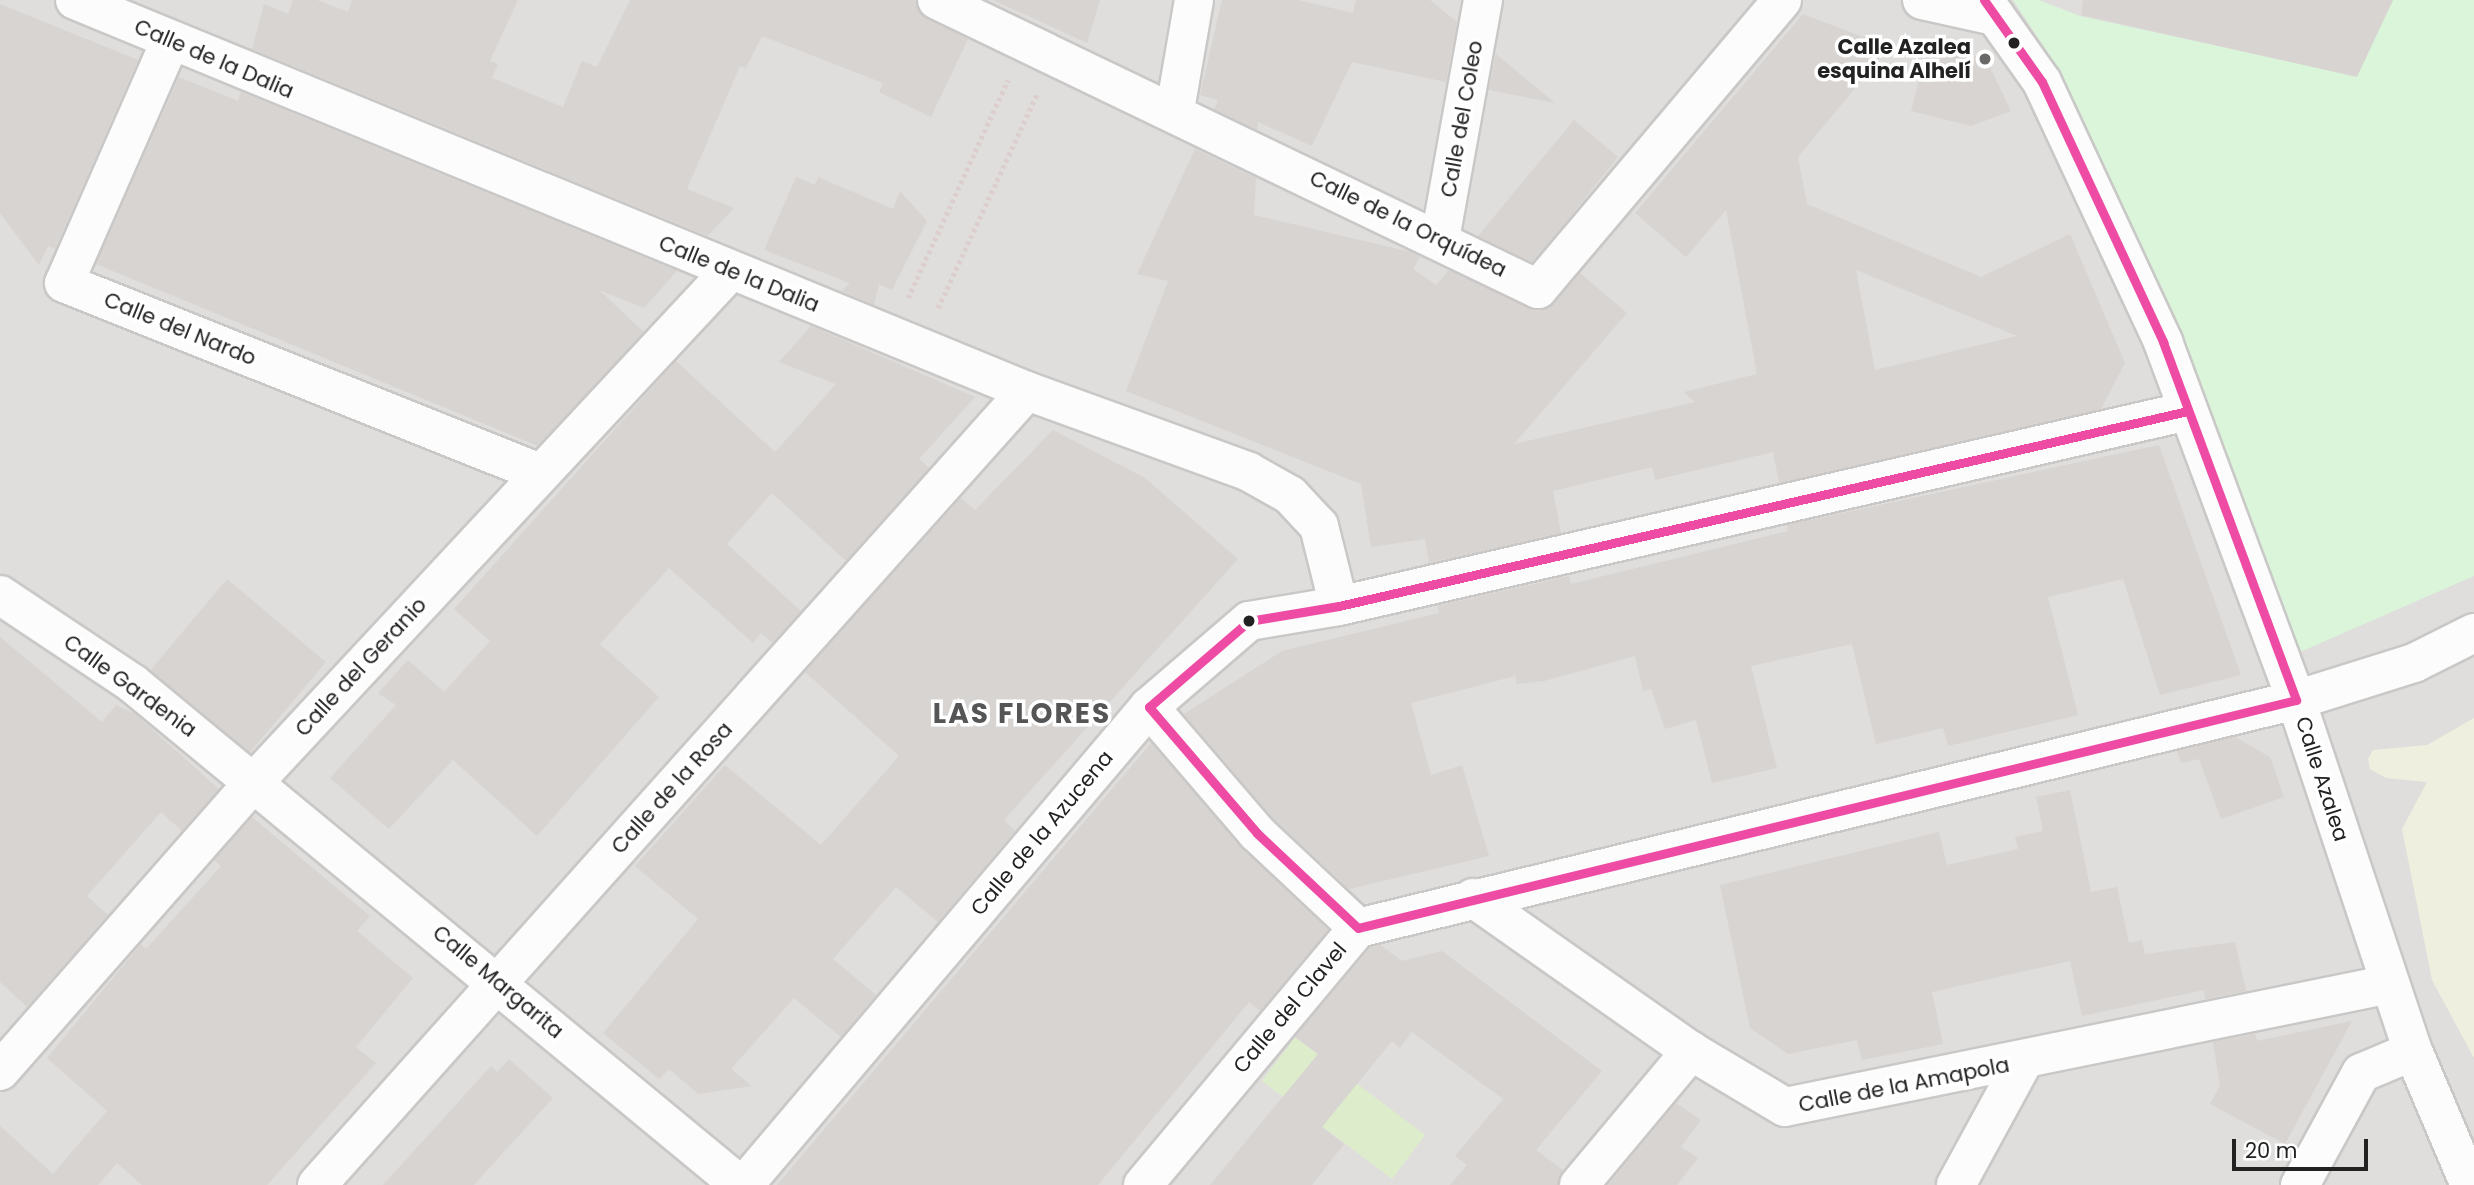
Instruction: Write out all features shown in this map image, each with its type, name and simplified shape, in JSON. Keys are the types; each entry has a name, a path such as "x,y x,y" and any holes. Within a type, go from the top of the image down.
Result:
{"street":[{"name":"Calle de la Dalia","path":"75,0 170,42 1027,391 1249,472 1290,495 1319,526 1339,606"},
{"name":"Calle de la Orquídea","path":"937,0 1175,110 1538,289 1782,0"},
{"path":"1175,110 1194,0"},
{"name":"Calle del Coleo","path":"1440,239 1483,0"},
{"path":"1922,0 1989,8"},
{"name":"Calle Azalea","path":"1989,8 2042,82 2163,342 2296,700 2413,1051 2470,1185"},
{"name":"Calle del Nardo","path":"170,42 64,283 540,473"},
{"name":"Calle del Geranio","path":"0,1071 255,782 731,270"},
{"name":"Calle de la Rosa","path":"317,1185 1027,391"},
{"name":"Calle de la Azucena","path":"742,1185 1149,707 1249,621 1339,606 2188,411"},
{"name":"Calle Gardenia","path":"2,600 132,683 255,782"},
{"name":"Calle del Clavel","path":"1143,1185 1358,928 2296,700 2414,663 2474,633"},
{"path":"1149,707 1257,833 1358,928"},
{"name":"Calle Margarita","path":"255,782 742,1185"},
{"name":"Calle de la Amapola","path":"1473,898 1691,1051 1785,1107 2024,1062 2390,984"},
{"path":"1579,1185 1691,1051"},
{"path":"2300,1185 2361,1073 2413,1051"},
{"path":"1956,1185 2024,1062"}],"path":[{"path":"905,341 1041,48"},
{"path":"905,341 1041,48"}],"shaded area":[{"path":"0,0 2474,0 2474,1185 0,1185"}],"green space":[{"path":"2013,0 2039,0 2080,16 2356,76 2393,0 2474,0 2474,576 2300,652 2199,386 2062,74"},
{"path":"2474,718 2474,1058 2432,980 2402,829 2427,782 2386,778 2370,769 2368,759 2373,750 2427,745"},
{"path":"1295,1037 1425,1135 1392,1179 1262,1081"}],"building":[{"path":"293,0 317,0 348,12 352,0 518,0 490,61 498,64 492,78 563,107 582,61 597,67 630,0 915,0 927,19 968,39 931,117 879,92 883,83 762,36 746,68 740,66 687,189 734,208 708,236 252,49 264,4 288,14"},
{"path":"993,0 1100,0 1087,43"},
{"path":"1222,0 1298,0 1353,13 1356,0 1430,0 1457,22 1446,82 1352,62 1312,146 1258,122 1257,130 1214,109 1218,100 1200,95"},
{"path":"2083,0 2393,0 2357,77 2081,15"},
{"path":"0,4 138,60 55,249 48,246 39,265 0,213"},
{"path":"1803,14 1889,47 1798,157 1807,204 1981,277 2070,234 2125,363 2101,409 1779,483 1773,452 1655,480 1652,467 1553,491 1561,533 1429,563 1425,539 1371,547 1361,484 1126,391 1168,281 1137,274 1195,149 1256,178 1254,215 1411,252 1420,257 1413,269 1436,285 1449,270 1538,311 1554,304 1580,273 1627,313 1514,444 1695,402 1684,392 1757,374 1726,210 1686,257 1635,213","holes":["1856,270 2017,336 1875,370"]},
{"path":"1930,37 1987,61 2011,111 1971,126 1911,111"},
{"path":"1496,54 1555,103 1489,90"},
{"path":"179,77 238,101 241,92 677,271 644,308 599,290 644,332 538,446 96,264"},
{"path":"1574,120 1618,157 1548,244 1532,262 1478,236"},
{"path":"796,177 815,185 818,177 893,209 900,191 927,221 892,290 879,284 874,305 842,291 850,283 764,250"},
{"path":"811,326 975,397 919,459 929,468 846,561 772,493 727,544 801,611 772,643 761,633 753,643 669,568 600,644 659,697 537,836 453,760 389,829 330,778 396,705 378,693 408,660 444,692 490,641 454,609 676,361 775,452 836,384 779,362"},
{"path":"1053,430 1145,478 1238,559 1004,820 1015,831 938,922 896,887 833,959 876,995 841,1037 794,998 731,1069 752,1086 698,1094 669,1069 659,1079 603,1033 698,919 635,866 725,765 821,845 899,756 805,672 961,498 975,510"},
{"path":"2159,445 2241,675 2160,695 2123,579 2048,597 2078,715 1948,746 1943,728 1876,744 1852,644 1751,666 1777,768 1712,783 1696,720 1665,729 1651,689 1643,691 1635,656 1544,681 1517,684 1515,676 1411,703 1431,775 1462,765 1489,856 1349,889 1273,818 1184,714 1282,651 1439,613 1437,606 1569,576 1571,584 1788,531 1787,525"},
{"path":"227,579 326,662 249,753 151,670"},
{"path":"0,637 102,722 116,705 135,714 219,789 182,831 161,812 87,896 108,915 27,1007 0,982"},
{"path":"2235,737 2270,757 2284,797 2221,819 2199,759 2181,763 2177,751"},
{"path":"1151,743 1242,849 1328,930 1260,1011 1249,1002 1098,1185 777,1185"},
{"path":"2070,790 2091,892 2117,887 2129,943 2142,940 2145,954 2235,942 2246,991 2205,999 2204,990 2082,1016 2070,961 1932,992 1943,1044 1862,1060 1857,1040 1788,1054 1750,1028 1720,885 1939,832 1947,865 2018,849 2015,837 2043,831 2036,797"},
{"path":"252,817 370,916 357,931 413,978 356,1047 376,1063 267,1185 142,1185 117,1163 98,1185 0,1185 0,1126 53,1174 107,1111 47,1058 141,944 146,949 221,866 214,860"},
{"path":"1380,945 1402,961 1442,951 1602,1071 1536,1150 1563,1170 1558,1185 1450,1185 1467,1165 1455,1156 1503,1099 1412,1032 1400,1048 1392,1041 1322,1127 1344,1144 1312,1185 1210,1185 1318,1054 1295,1037 1370,948"},
{"path":"2352,1021 2285,1144 2210,1104 2220,1086 2213,1042 2255,1034 2257,1041"},
{"path":"509,1059 553,1098 474,1185 383,1185 491,1066 497,1072"},
{"path":"1676,1103 1701,1120 1681,1147 1698,1158 1677,1185 1608,1185"}],"transit line":[{"path":"1984,0 2042,82 2163,342 2296,700 1358,928 1257,833 1149,707 1249,621 1339,606 2188,411"}],"place":[{"name":"Calle Azalea esquina Alhelí","path":"1985,59"}],"district":[{"name":"LAS FLORES","path":"1022,714"}]}
